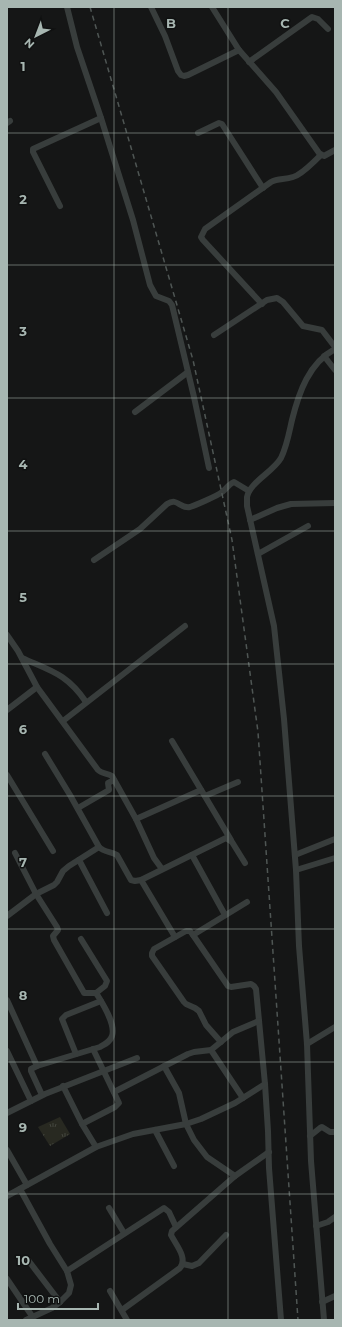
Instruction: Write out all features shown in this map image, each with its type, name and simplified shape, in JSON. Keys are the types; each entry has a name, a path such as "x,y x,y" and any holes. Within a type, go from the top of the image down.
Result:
{"street":[{"path":"67,7 77,47 101,118 150,285 156,296 169,301 172,305 209,468"},
{"path":"151,7 181,75 188,75 239,50"},
{"path":"212,7 239,50 276,92 321,155"},
{"path":"249,62 312,17 318,19 328,29"},
{"path":"60,206 33,152 33,149 101,118"},
{"path":"198,133 220,123 222,124 263,188"},
{"path":"262,304 201,237 205,229 275,180 299,175 321,155 324,156 335,150"},
{"path":"214,335 274,298 280,300 303,326 322,330 335,348 317,363 304,382 295,407 285,449 281,458 276,465 255,484 247,496 247,506 274,626 286,734 296,870 299,946 307,1044 310,1136 324,1320"},
{"path":"324,356 335,370"},
{"path":"135,412 188,372"},
{"path":"94,560 140,529 171,501 183,506 190,506 222,492 230,483 234,482 249,491"},
{"path":"250,520 283,506 303,503 335,503"},
{"path":"258,554 308,526"},
{"path":"62,721 184,626"},
{"path":"7,635 22,658 37,687 98,770 102,773 108,774 114,780 136,819 154,858 162,869"},
{"path":"22,658 67,679 86,702"},
{"path":"7,710 37,687"},
{"path":"172,741 245,863"},
{"path":"45,754 78,808 99,848 117,855 131,880 141,880 222,839 228,839 232,842"},
{"path":"7,775 53,851"},
{"path":"78,808 109,790 108,783 114,780"},
{"path":"136,819 203,793 238,782"},
{"path":"295,855 335,840"},
{"path":"8,912 36,894 54,885 58,882 63,871 99,848"},
{"path":"16,853 36,894 57,927 58,930 52,936 82,991 84,993 96,993 105,986 107,981 81,939"},
{"path":"192,855 225,916"},
{"path":"296,870 335,858"},
{"path":"79,860 107,913"},
{"path":"141,880 175,938"},
{"path":"193,935 247,902"},
{"path":"221,1042 206,1025 199,1011 184,1002 152,956 154,949 186,931 190,931 228,986 231,987 251,984 256,989 265,1084 281,1320"},
{"path":"42,1095 31,1069 76,1054 100,1048 108,1042 112,1036 110,1021 96,993"},
{"path":"76,1054 62,1019 66,1015 101,1001"},
{"path":"8,1004 37,1066"},
{"path":"114,1092 194,1052 211,1050 233,1032 259,1021"},
{"path":"307,1044 335,1027"},
{"path":"82,1124 117,1105 118,1100 93,1049"},
{"path":"211,1050 243,1098"},
{"path":"8,1054 31,1101"},
{"path":"7,1114 42,1095 136,1058"},
{"path":"164,1066 179,1093 186,1124 194,1140 207,1157 235,1176"},
{"path":"7,1196 96,1147 133,1134 186,1124 201,1119 243,1098 265,1084"},
{"path":"63,1086 82,1124 96,1147"},
{"path":"310,1136 322,1127 330,1132 335,1132"},
{"path":"155,1130 174,1166"},
{"path":"7,1150 27,1185"},
{"path":"122,1310 180,1268 183,1264 184,1259 171,1235 172,1231 235,1176 269,1152"},
{"path":"20,1189 66,1271 71,1285 69,1294 60,1302 45,1312 32,1316 26,1320"},
{"path":"109,1208 124,1233"},
{"path":"66,1271 164,1208 168,1212 176,1227"},
{"path":"316,1226 328,1222 335,1217"},
{"path":"183,1264 192,1266 199,1264 226,1235"},
{"path":"28,1260 44,1279 60,1302"},
{"path":"7,1279 32,1316"},
{"path":"110,1291 127,1320"},
{"path":"322,1302 335,1296"}],"green space":[{"path":"60,1117 70,1134 50,1146 38,1127"}],"railway":[{"path":"90,7 193,360 232,540 258,732 298,1320"}]}
